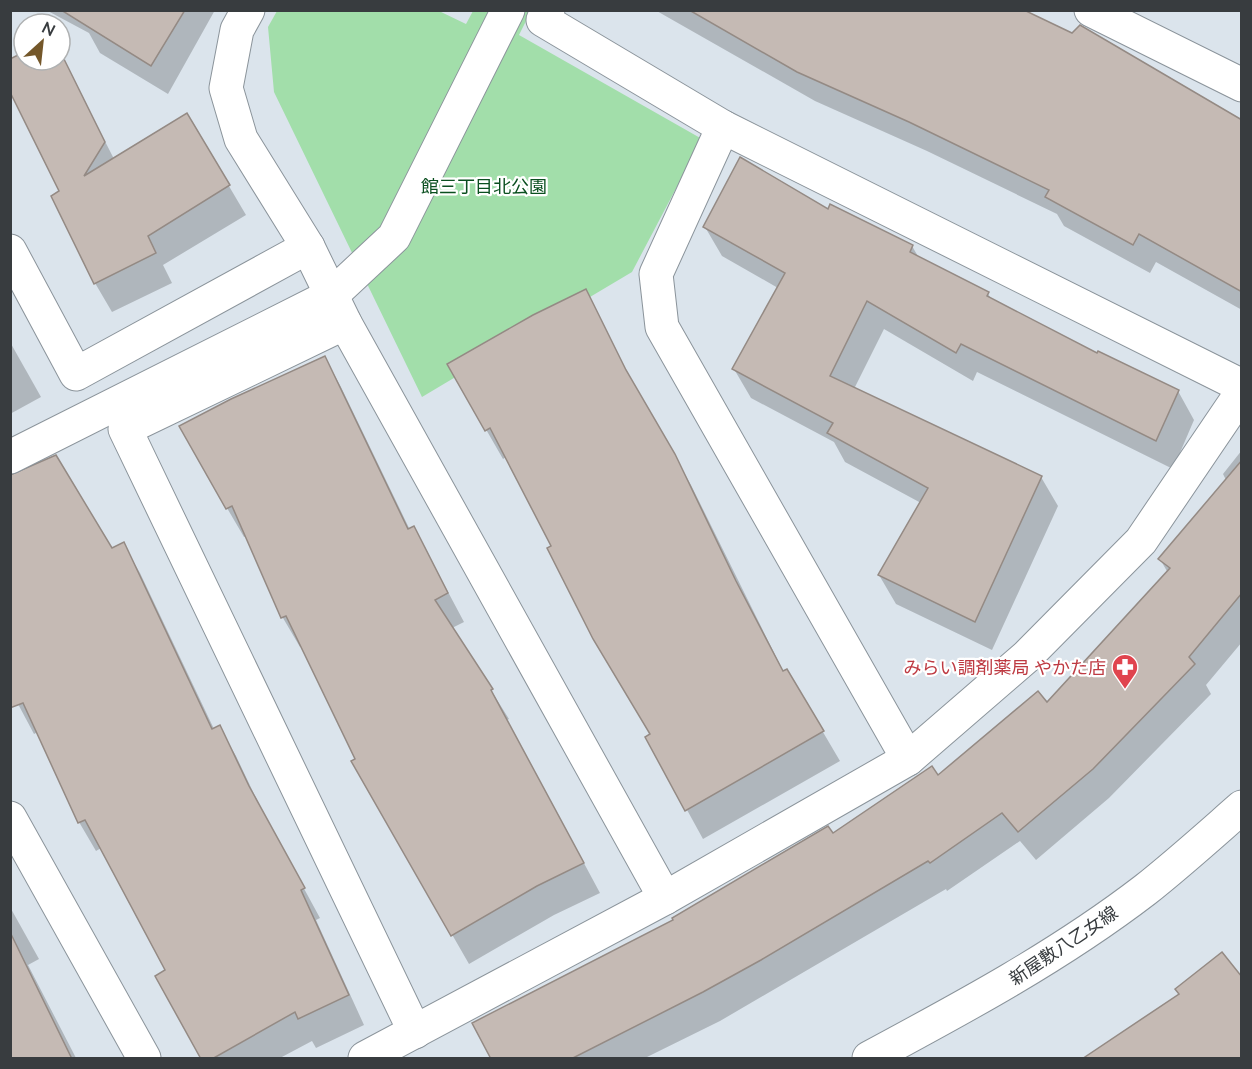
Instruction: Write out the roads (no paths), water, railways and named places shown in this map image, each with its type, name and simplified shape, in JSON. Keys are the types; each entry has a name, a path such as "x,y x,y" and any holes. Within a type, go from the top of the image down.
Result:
{"street":[{"path":"248,10 237,30 226,88 241,139 308,247 338,309 666,898"},
{"path":"415,1032 124,429 338,309 394,237 508,10"},
{"path":"548,10 543,20 723,127 1242,386"},
{"path":"1091,10 1242,85"},
{"path":"723,127 656,274 662,327 908,759"},
{"path":"10,251 76,374 308,247"},
{"path":"10,457 338,309"},
{"path":"365,1059 666,898 908,759 1026,657 1141,541 1242,392"},
{"name":"新屋敷八乙女線","path":"869,1059 990,993 1083,934 1145,890 1242,807"},
{"path":"10,818 144,1059"}],"place":[{"name":"みらい調剤薬局 やかた店","path":"1125,690"}],"park label":[{"name":"館三丁目北公園","path":"484,186"}]}
